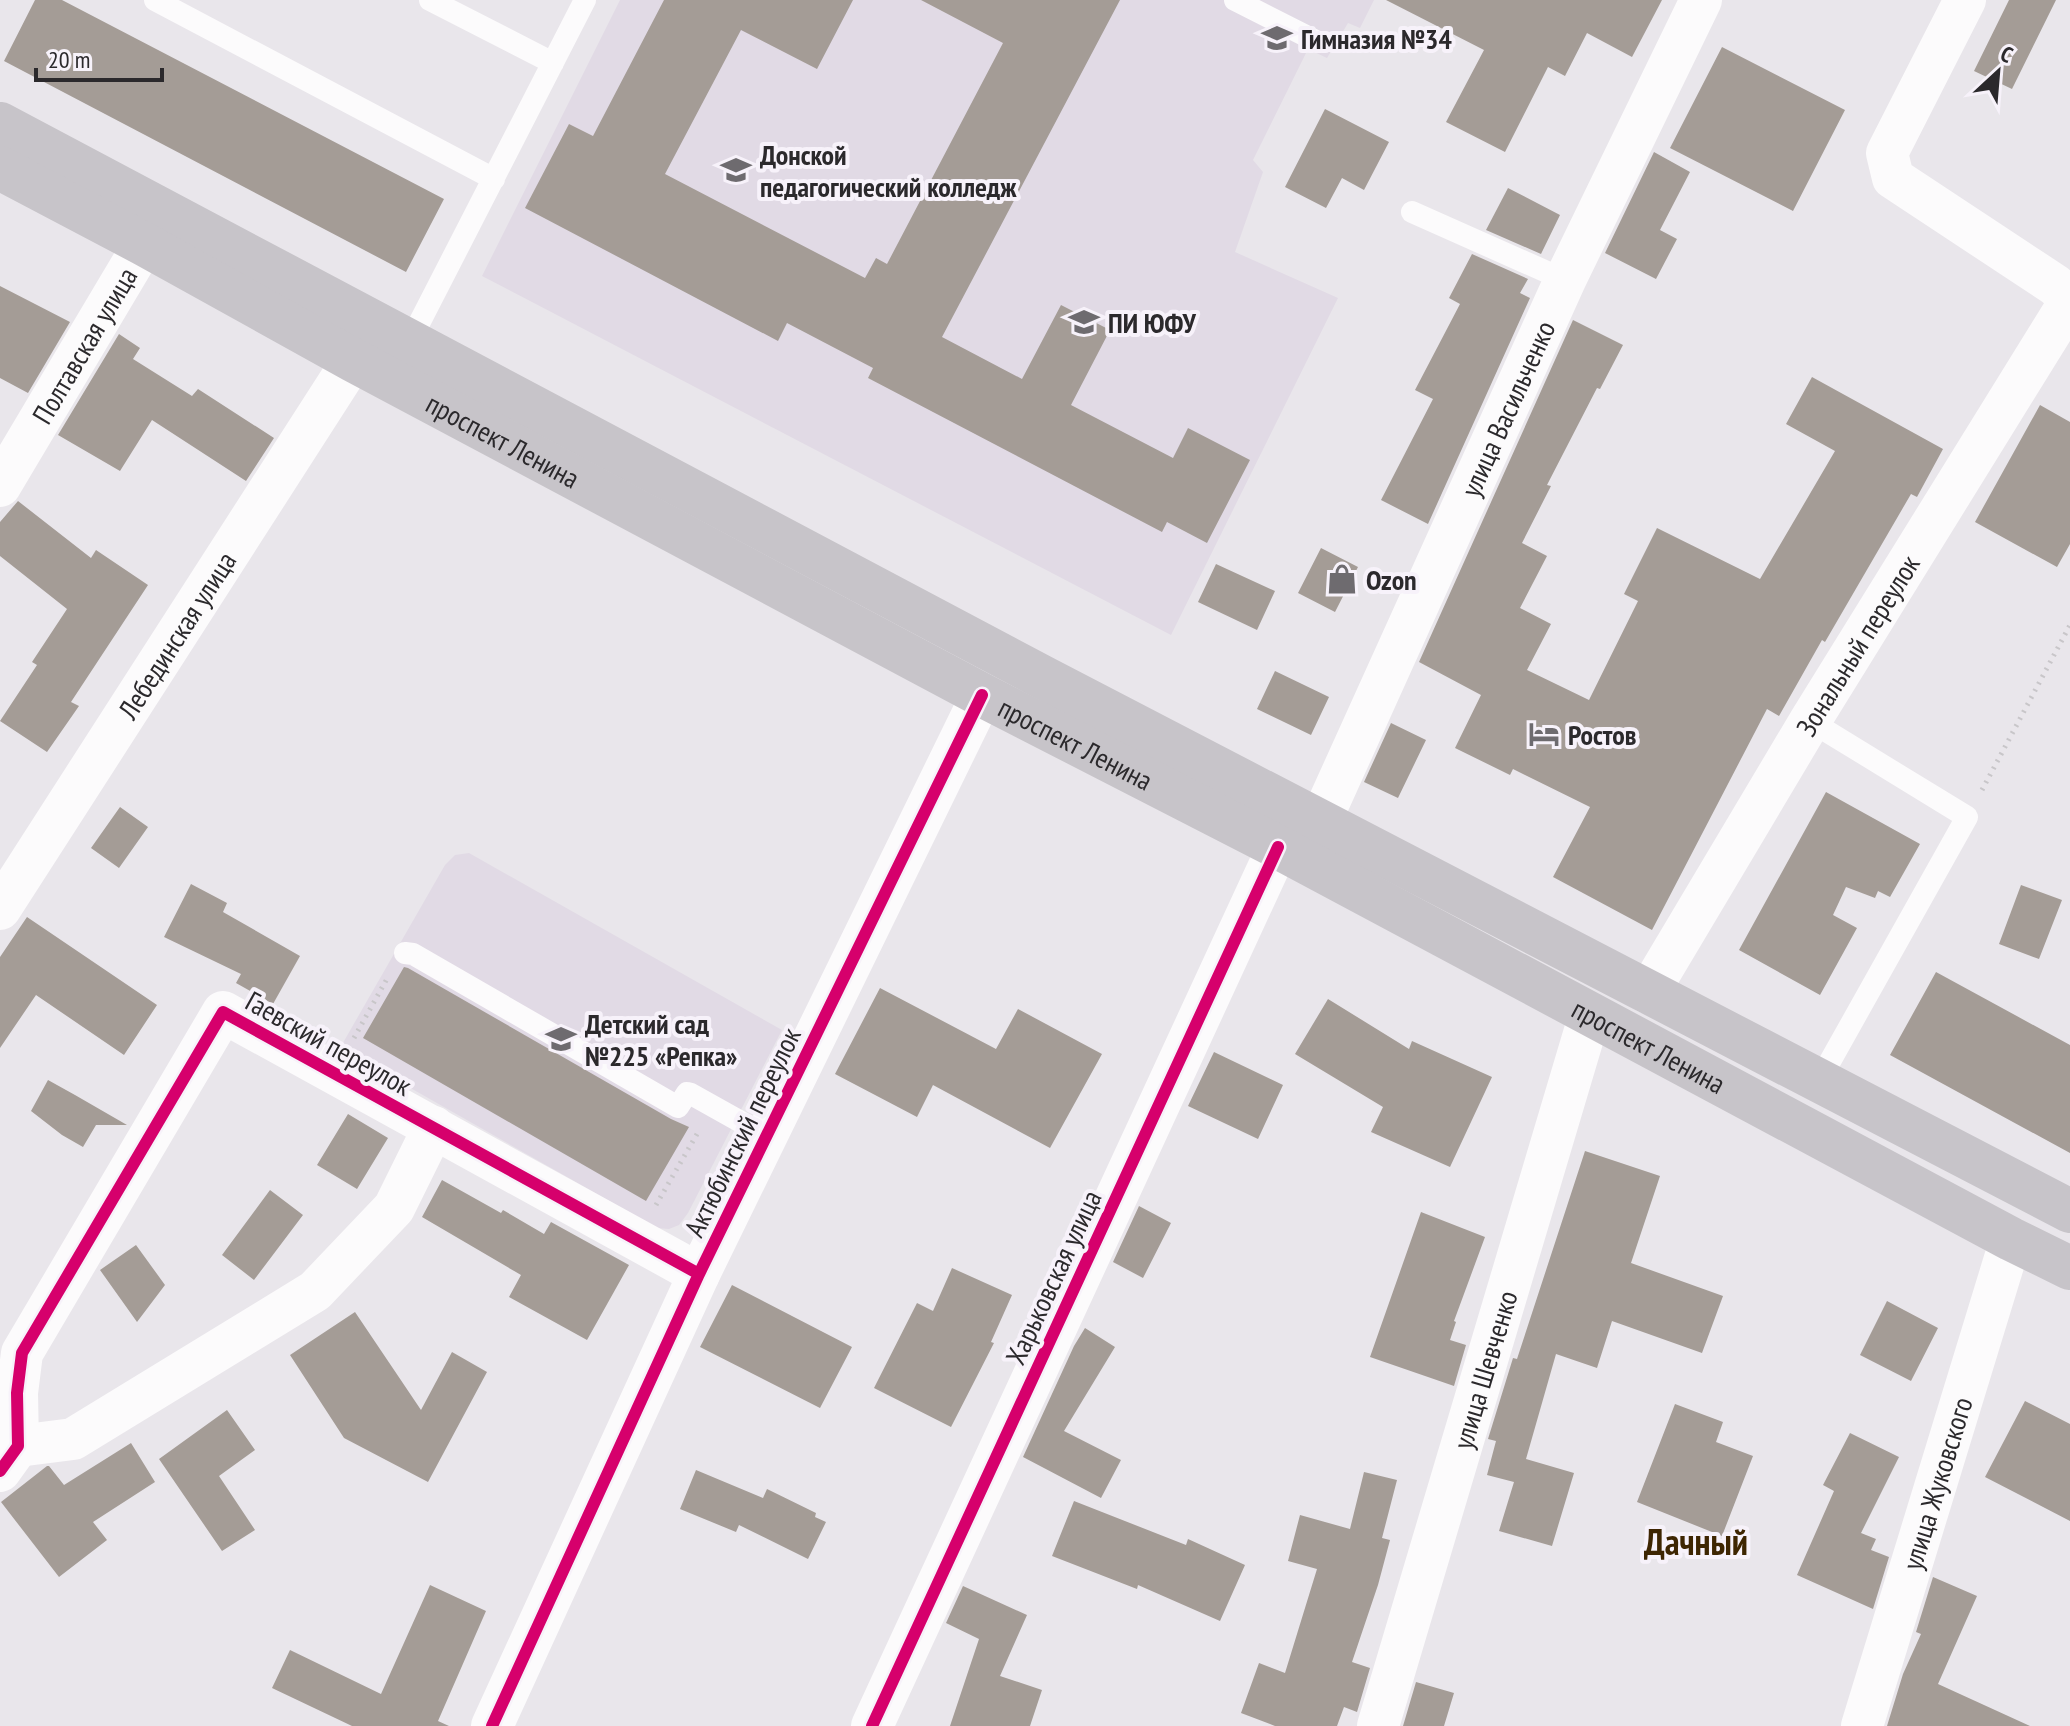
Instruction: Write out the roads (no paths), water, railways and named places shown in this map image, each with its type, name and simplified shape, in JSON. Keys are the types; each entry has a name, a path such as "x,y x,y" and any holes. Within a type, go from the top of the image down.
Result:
{"main road":[{"name":"проспект Ленина","path":"0,124 1033,672 2070,1211"},
{"name":"проспект Ленина","path":"0,168 982,695 1278,847 2070,1268"}],"street":[{"name":"улица Васильченко","path":"1320,822 1565,280 1701,0"},
{"name":"Зональный переулок","path":"1648,993 1810,721 2070,300 2055,285 1893,178 1887,153 1965,0"},
{"name":"Полтавская улица","path":"0,486 144,244"},
{"name":"Лебединская улица","path":"0,909 353,360"},
{"name":"Актюбинский переулок","path":"492,1726 699,1274 982,695"},
{"name":"Харьковская улица","path":"872,1726 1278,847"},
{"name":"Гаевский переулок","path":"434,1127 394,1208 315,1291 73,1439 9,1458 22,1353 223,1012 434,1127 699,1274"},
{"name":"улица Шевченко","path":"1378,1726 1590,1014"},
{"name":"улица Жуковского","path":"1862,1726 2011,1239"}],"lane":[{"path":"155,0 494,179"},
{"path":"430,0 553,63"},
{"path":"410,341 585,0"},
{"path":"1235,0 1318,42"},
{"path":"1412,212 1565,280"},
{"path":"1810,721 1967,817 1819,1081"},
{"path":"405,953 413,954 678,1107 687,1093 691,1094 766,1136"}],"place":[{"name":"Гимназия №34","path":"1277,38"},
{"name":"Донской педагогический колледж","path":"736,170"},
{"name":"ПИ ЮФУ","path":"1084,322"},
{"name":"Ozon","path":"1342,579"},
{"name":"Ростов","path":"1544,734"},
{"name":"Детский сад №225 «Репка»","path":"561,1039"}],"district":[{"name":"Дачный","path":"1696,1541"}]}
